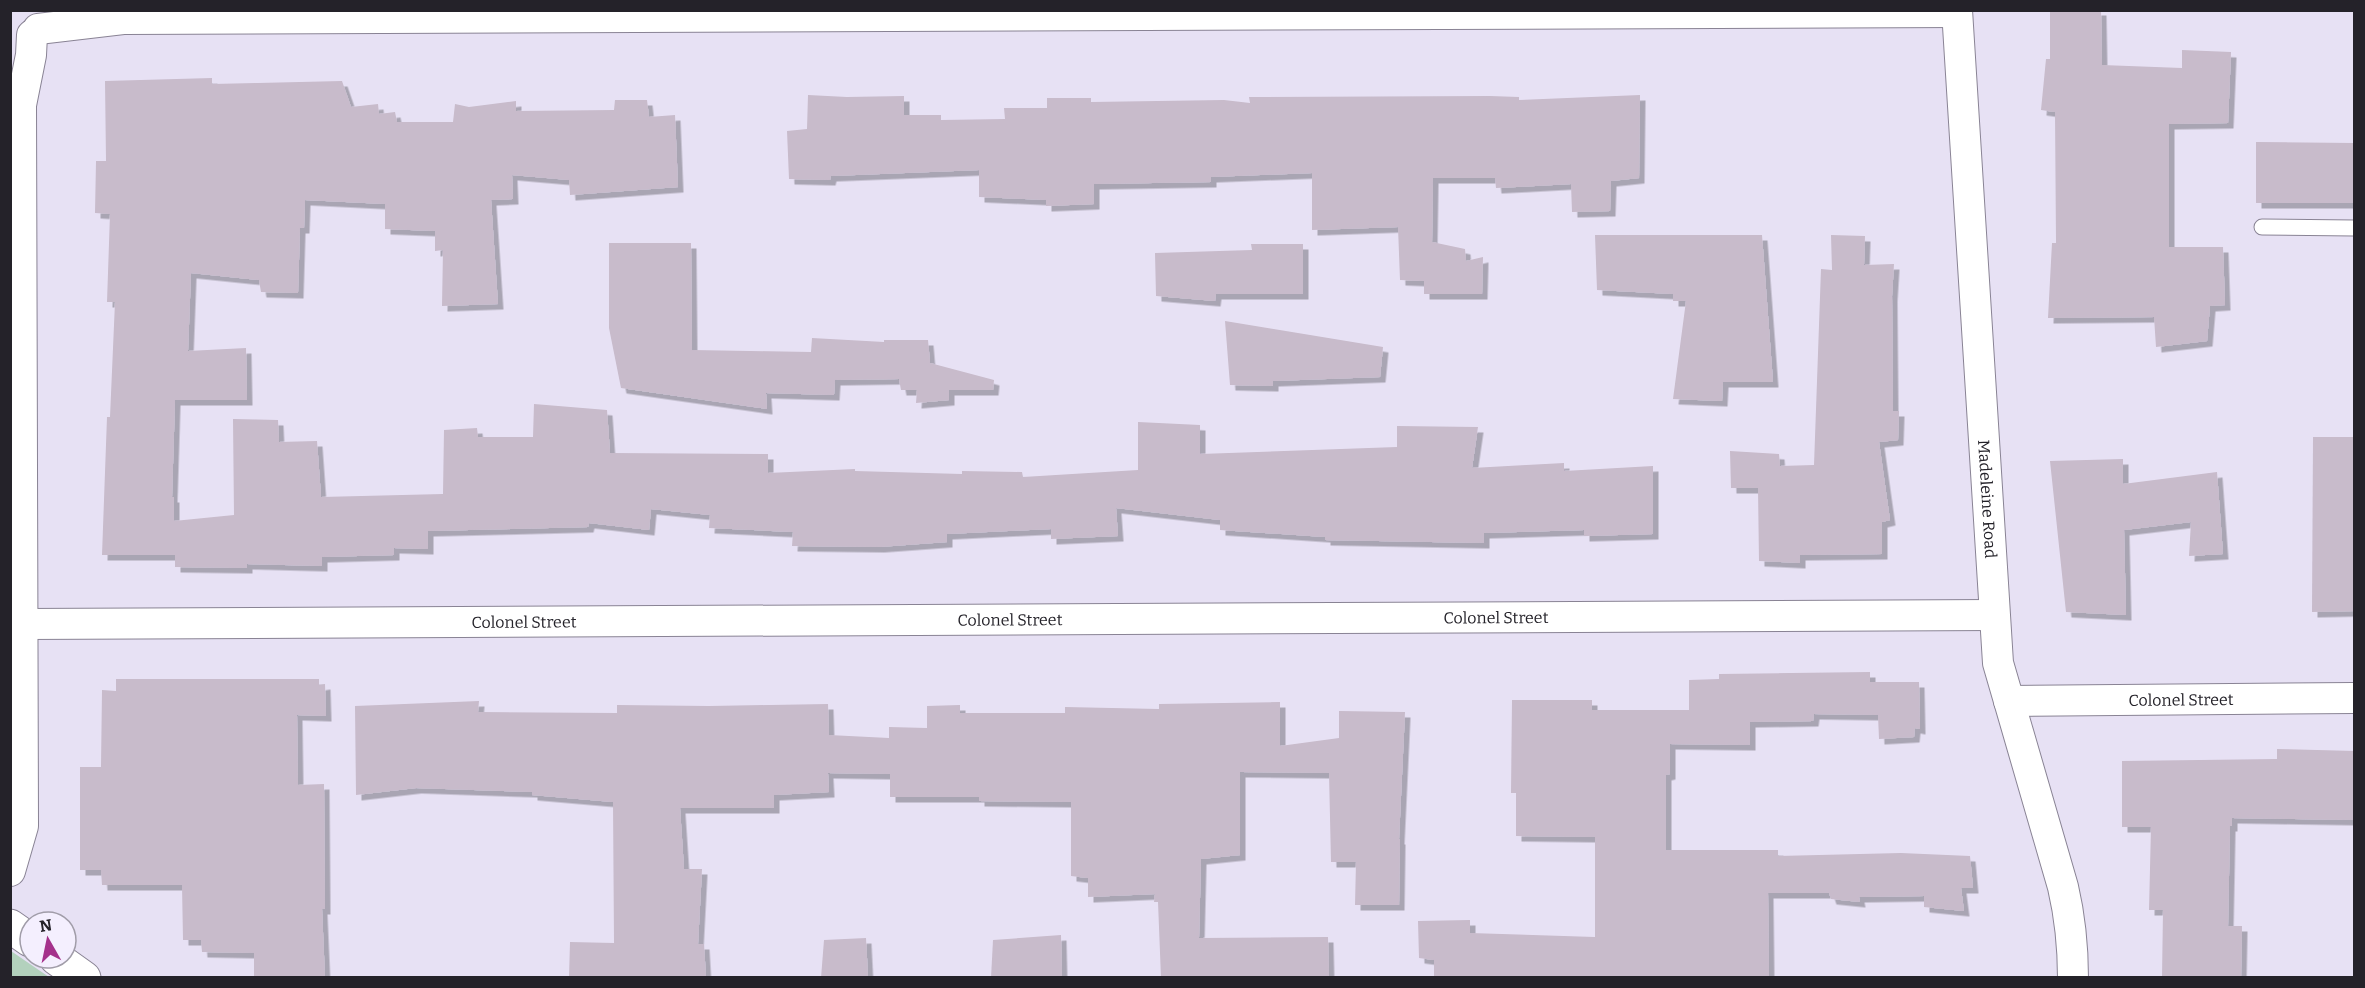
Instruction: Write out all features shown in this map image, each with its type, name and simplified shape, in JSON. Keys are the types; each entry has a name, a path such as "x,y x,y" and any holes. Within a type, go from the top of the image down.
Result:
{"street":[{"path":"70,10 123,19"},
{"path":"10,871 23,826 21,105 31,55 30,28 123,19 1957,11"},
{"name":"Madeleine Road","path":"1957,11 1998,663 2063,887 2072,939 2073,978"},
{"path":"10,56 21,105"},
{"name":"Colonel Street","path":"24,624 1994,615"},
{"name":"Colonel Street","path":"2009,701 2355,698"},
{"path":"10,815 24,780"}],"lane":[{"path":"2262,227 2355,228"}],"green space":[{"path":"11,951 18,956 18,970 39,970 49,977 11,977"}],"building":[{"path":"2050,10 2101,10 2102,65 2182,68 2182,50 2231,52 2228,123 2169,124 2169,247 2223,247 2225,305 2210,306 2207,341 2156,347 2154,317 2048,318 2052,243 2056,243 2055,112 2041,110 2046,59 2050,59"},
{"path":"212,78 212,84 342,81 351,107 378,104 379,114 395,112 397,122 453,122 455,104 469,107 516,101 516,111 614,110 615,100 647,100 649,117 675,115 678,187 570,195 569,180 512,175 513,199 491,200 498,304 442,306 443,250 435,251 435,231 385,229 385,204 305,200 304,228 300,228 298,293 261,292 259,280 191,273 188,351 246,348 247,400 175,400 172,497 174,497 174,521 234,515 233,419 278,420 279,442 317,441 321,497 443,494 444,430 477,428 478,437 533,437 534,404 607,410 610,453 768,454 768,473 855,469 855,471 962,474 962,471 1022,472 1023,477 1138,470 1138,422 1200,425 1200,454 1397,447 1397,426 1478,427 1472,468 1564,463 1564,471 1653,466 1653,534 1584,536 1584,530 1484,533 1484,543 1325,540 1325,537 1220,530 1220,520 1116,508 1118,536 1051,539 1051,529 947,534 947,542 879,547 792,546 793,532 709,528 710,515 651,509 649,530 589,523 588,527 428,531 428,549 394,548 394,555 322,557 322,566 247,564 247,568 175,567 175,555 102,555 107,417 110,417 115,302 107,302 110,214 95,213 96,161 106,161 105,81"},
{"path":"808,95 904,96 904,115 941,115 941,120 1005,119 1004,108 1047,108 1047,98 1091,98 1091,102 1224,100 1250,103 1249,97 1490,96 1519,97 1519,100 1640,95 1639,178 1611,181 1610,211 1572,212 1571,184 1496,188 1495,178 1433,178 1432,242 1465,249 1466,261 1483,257 1482,294 1424,294 1424,281 1400,280 1398,227 1312,230 1312,173 1211,177 1211,182 1094,184 1094,204 1046,206 1046,200 979,197 979,170 831,176 830,180 789,179 787,131 807,129"},
{"path":"2256,142 2355,143 2355,203 2256,203"},
{"path":"1595,235 1762,235 1773,382 1723,382 1722,401 1673,399 1686,301 1673,301 1673,294 1597,290"},
{"path":"1831,235 1865,236 1864,265 1894,264 1893,411 1899,411 1898,440 1879,442 1890,520 1882,522 1882,554 1800,555 1800,563 1759,561 1758,488 1731,488 1730,451 1779,454 1780,466 1814,465 1821,269 1832,270"},
{"path":"609,243 691,243 692,350 811,352 812,338 884,342 884,340 928,340 930,363 994,380 993,390 949,390 949,400 916,403 917,390 901,390 899,379 835,380 834,395 766,393 767,409 621,388 609,328"},
{"path":"1251,244 1303,244 1303,294 1216,294 1215,301 1156,296 1155,253 1252,250"},
{"path":"1225,321 1383,347 1380,377 1273,381 1273,386 1230,385"},
{"path":"2313,437 2355,437 2355,611 2312,612"},
{"path":"2123,459 2123,484 2217,472 2223,554 2189,556 2191,522 2124,530 2126,615 2066,612 2050,461"},
{"path":"1870,672 1870,682 1919,682 1920,729 1915,728 1914,737 1879,739 1878,715 1814,714 1813,721 1750,722 1750,745 1670,744 1670,774 1666,775 1666,850 1778,850 1778,856 1901,853 1970,856 1973,888 1961,888 1964,911 1924,907 1924,896 1859,897 1860,902 1831,899 1829,893 1768,893 1769,978 1434,978 1434,960 1419,958 1418,921 1470,920 1470,933 1595,937 1595,837 1516,836 1516,793 1511,793 1512,700 1592,700 1592,710 1689,710 1689,680 1719,679 1719,674"},
{"path":"116,679 319,679 319,685 325,684 326,716 297,715 298,785 324,784 325,909 322,909 325,978 254,978 254,953 202,952 201,940 183,940 182,885 102,885 101,870 80,870 80,767 101,767 102,690 116,691"},
{"path":"479,701 478,712 617,713 617,705 828,704 829,735 889,738 889,727 927,728 927,706 960,705 960,713 1065,713 1065,707 1159,709 1159,704 1280,702 1280,746 1339,738 1339,711 1405,712 1399,839 1399,905 1355,905 1356,862 1331,862 1329,773 1240,772 1240,855 1201,859 1199,938 1328,937 1329,978 1161,978 1158,902 1154,902 1155,894 1088,897 1088,878 1071,876 1071,802 979,801 979,797 890,797 890,774 828,773 829,792 774,795 774,808 680,808 684,869 702,869 698,944 704,944 706,978 569,978 570,942 614,943 613,802 532,795 532,792 416,788 356,795 355,706"},
{"path":"2277,749 2355,751 2355,820 2232,818 2228,926 2242,926 2241,978 2162,978 2163,910 2149,910 2151,827 2122,827 2122,761 2277,759"},
{"path":"1061,935 1062,978 991,978 993,940"},
{"path":"866,938 868,978 821,978 824,940"}]}
